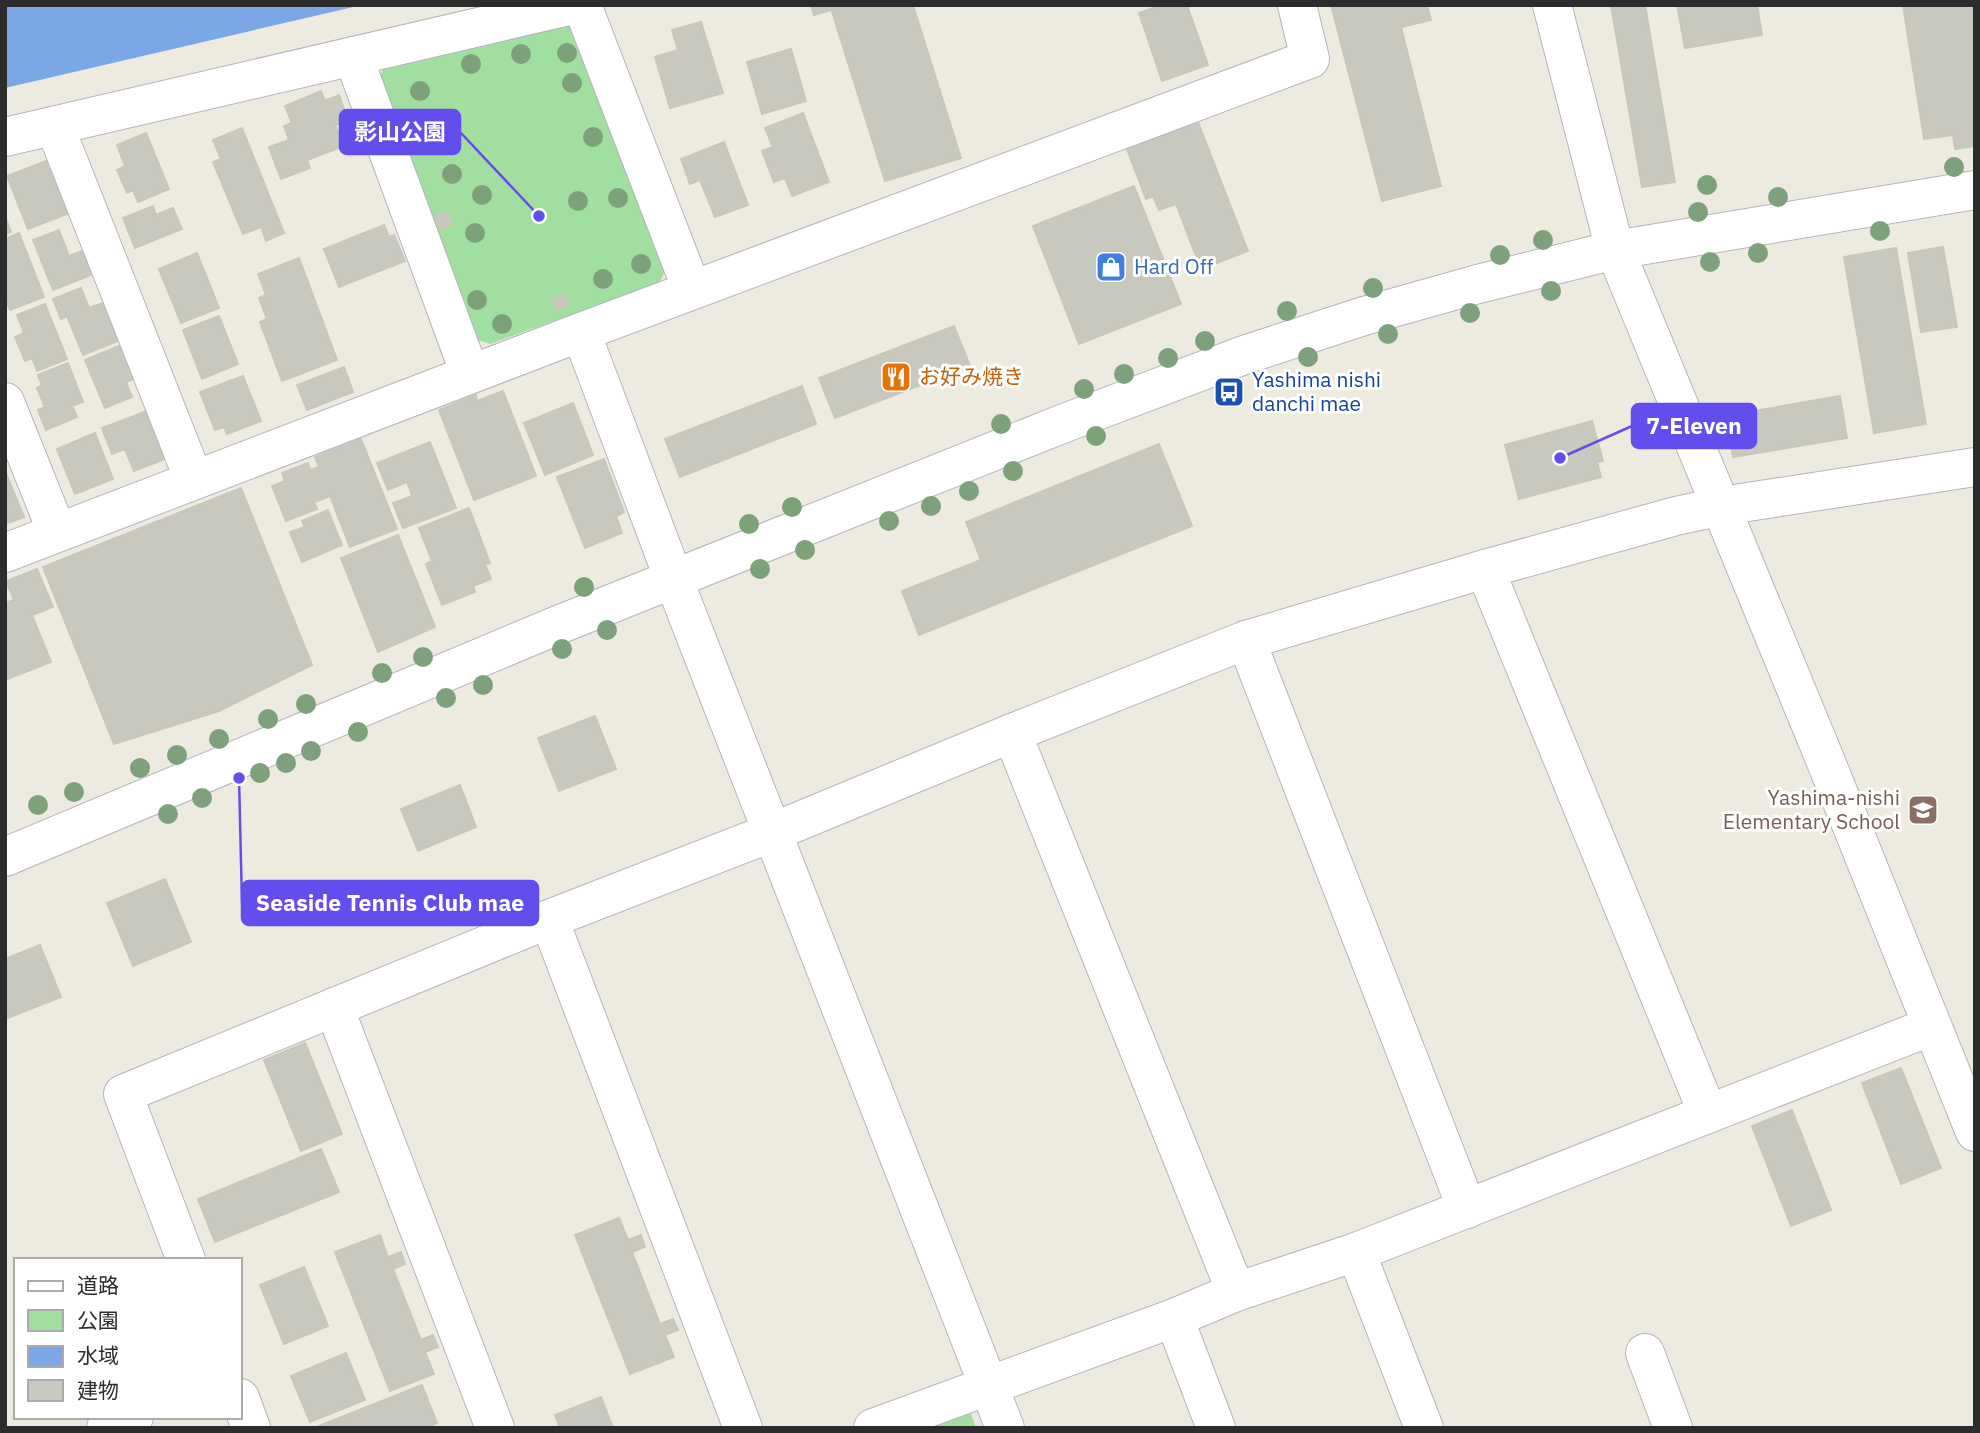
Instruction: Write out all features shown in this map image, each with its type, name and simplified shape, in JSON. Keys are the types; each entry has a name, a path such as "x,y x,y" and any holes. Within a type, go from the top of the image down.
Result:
{"street":[{"path":"5,137 573,5"},
{"path":"582,5 692,290"},
{"path":"5,553 470,374 1310,59 1297,5"},
{"path":"1552,5 1615,250 1722,506 1975,1132"},
{"path":"353,56 470,374"},
{"path":"55,127 194,480"},
{"path":"5,857 673,579 1062,424 1244,355 1440,294 1615,250 1975,190"},
{"path":"581,332 673,579 1004,1428"},
{"path":"5,401 57,533"},
{"path":"186,1258 123,1094 549,919 773,832 1246,640 1676,516 1722,506 1975,467"},
{"path":"1485,569 1707,1114"},
{"path":"1246,640 1467,1209"},
{"path":"1012,733 1236,1292"},
{"path":"549,919 743,1428"},
{"path":"334,1007 495,1428"},
{"path":"873,1428 1174,1318 1236,1292 1356,1252 1932,1026"},
{"path":"1356,1252 1424,1428"},
{"path":"1174,1318 1216,1428"},
{"path":"1645,1353 1673,1428"},
{"path":"242,1403 251,1428"},
{"path":"106,1428 129,1419"}],"green space":[{"path":"551,23 577,26 669,262 660,282 490,344 472,338 378,82 385,64"},
{"path":"969,1408 976,1428 918,1428"}],"water":[{"path":"5,5 362,5 5,88"}],"building":[{"path":"811,5 830,5 831,10 814,15"},
{"path":"830,5 913,5 961,158 885,181"},
{"path":"1161,5 1187,5 1208,65 1162,81 1139,13"},
{"path":"1331,5 1427,5 1431,20 1401,27 1441,186 1382,201"},
{"path":"1611,5 1645,5 1675,182 1642,187"},
{"path":"1677,5 1757,5 1762,35 1685,48"},
{"path":"1903,5 1975,5 1975,146 1955,149 1953,135 1924,139"},
{"path":"701,22 723,93 670,108 655,57 678,50 672,30"},
{"path":"791,49 806,101 762,114 747,62"},
{"path":"321,91 325,101 339,95 348,120 335,125 344,146 307,160 310,168 281,179 269,147 289,140 284,126 292,123 285,106"},
{"path":"803,113 829,182 792,196 785,178 774,182 762,151 773,147 765,128"},
{"path":"1198,122 1248,251 1201,269 1176,204 1159,210 1153,196 1146,199 1127,149"},
{"path":"242,128 284,233 266,241 261,227 243,234 213,162 221,159 213,140"},
{"path":"146,133 169,189 138,202 133,190 127,193 117,170 125,166 117,145"},
{"path":"724,142 748,205 715,217 700,180 690,184 681,159"},
{"path":"46,161 67,214 28,229 7,176"},
{"path":"1134,186 1181,304 1079,344 1033,226"},
{"path":"153,206 156,215 173,208 182,229 135,248 123,218"},
{"path":"448,212 452,224 440,229 435,217"},
{"path":"5,216 11,232 5,234"},
{"path":"384,225 389,237 394,235 405,261 339,287 324,249"},
{"path":"59,230 69,256 82,251 91,275 53,290 33,240"},
{"path":"19,233 44,297 10,310 5,298 5,239"},
{"path":"1943,247 1957,327 1921,332 1908,253"},
{"path":"1896,248 1926,424 1874,433 1844,257"},
{"path":"197,253 219,308 181,323 159,269"},
{"path":"299,258 337,360 282,381 260,322 267,319 259,298 266,295 258,274"},
{"path":"81,288 89,308 103,303 118,341 83,355 67,316 61,319 53,299"},
{"path":"565,294 569,305 557,310 552,299"},
{"path":"45,304 67,359 37,371 32,358 25,361 15,337 24,333 17,315"},
{"path":"219,316 238,364 202,379 183,330"},
{"path":"954,326 970,366 835,418 819,378"},
{"path":"121,345 134,379 126,382 132,397 105,408 85,360"},
{"path":"68,363 83,402 72,406 77,417 46,430 38,410 45,407 37,388 42,385 38,375"},
{"path":"344,367 353,392 307,410 297,385"},
{"path":"243,376 261,421 227,434 224,427 215,430 200,392"},
{"path":"802,386 816,424 680,477 665,439"},
{"path":"503,391 536,476 474,500 439,410 476,395 477,401"},
{"path":"1840,396 1847,438 1733,457 1726,416"},
{"path":"573,403 593,455 545,475 524,423"},
{"path":"147,411 165,459 134,471 125,449 112,454 102,428"},
{"path":"1592,421 1603,461 1597,462 1601,477 1519,499 1505,445"},
{"path":"95,433 113,479 75,494 57,449"},
{"path":"361,439 397,529 350,547 330,496 314,502 317,509 286,521 272,486 285,481 282,473 308,463 310,470 319,467 315,457"},
{"path":"430,442 456,508 403,528 393,503 412,496 407,482 388,490 377,463"},
{"path":"1159,444 1192,526 919,635 902,591 981,560 966,522"},
{"path":"604,459 624,512 616,516 622,533 585,548 557,477"},
{"path":"5,471 24,517 5,524"},
{"path":"241,488 312,665 219,711 114,744 43,567"},
{"path":"469,508 490,563 485,564 491,579 473,586 475,592 442,605 426,564 432,561 419,528"},
{"path":"328,510 342,545 302,562 290,532 305,527 302,521"},
{"path":"398,535 435,627 378,652 341,558"},
{"path":"37,569 53,607 32,615 51,662 5,680 5,603 14,600 6,581"},
{"path":"595,716 616,769 559,791 538,738"},
{"path":"460,785 476,827 418,851 401,809"},
{"path":"165,879 191,942 133,966 107,903"},
{"path":"40,945 61,997 5,1019 5,959"},
{"path":"305,1043 342,1134 301,1151 264,1060"},
{"path":"1901,1068 1941,1168 1901,1184 1862,1083"},
{"path":"1792,1110 1831,1210 1791,1226 1752,1126"},
{"path":"321,1149 339,1192 215,1242 198,1199"},
{"path":"619,1218 628,1240 641,1235 645,1247 632,1252 660,1324 673,1319 678,1330 665,1335 674,1357 630,1374 575,1235"},
{"path":"380,1235 388,1257 401,1252 405,1264 393,1269 421,1340 433,1335 438,1347 425,1352 434,1374 390,1391 335,1252"},
{"path":"304,1267 328,1326 284,1344 260,1285"},
{"path":"346,1353 365,1400 310,1422 291,1376"},
{"path":"422,1385 437,1423 426,1428 314,1428"},
{"path":"601,1397 613,1428 560,1428 555,1415"}],"place":[{"name":"影山公園","path":"539,216"},
{"name":"Hard Off","path":"1111,267"},
{"name":"お好み焼き","path":"896,377"},
{"name":"Yashima nishi danchi mae","path":"1229,392"},
{"name":"7-Eleven","path":"1560,458"},
{"name":"Seaside Tennis Club mae","path":"239,778"},
{"name":"Yashima-nishi Elementary School","path":"1923,810"}]}
